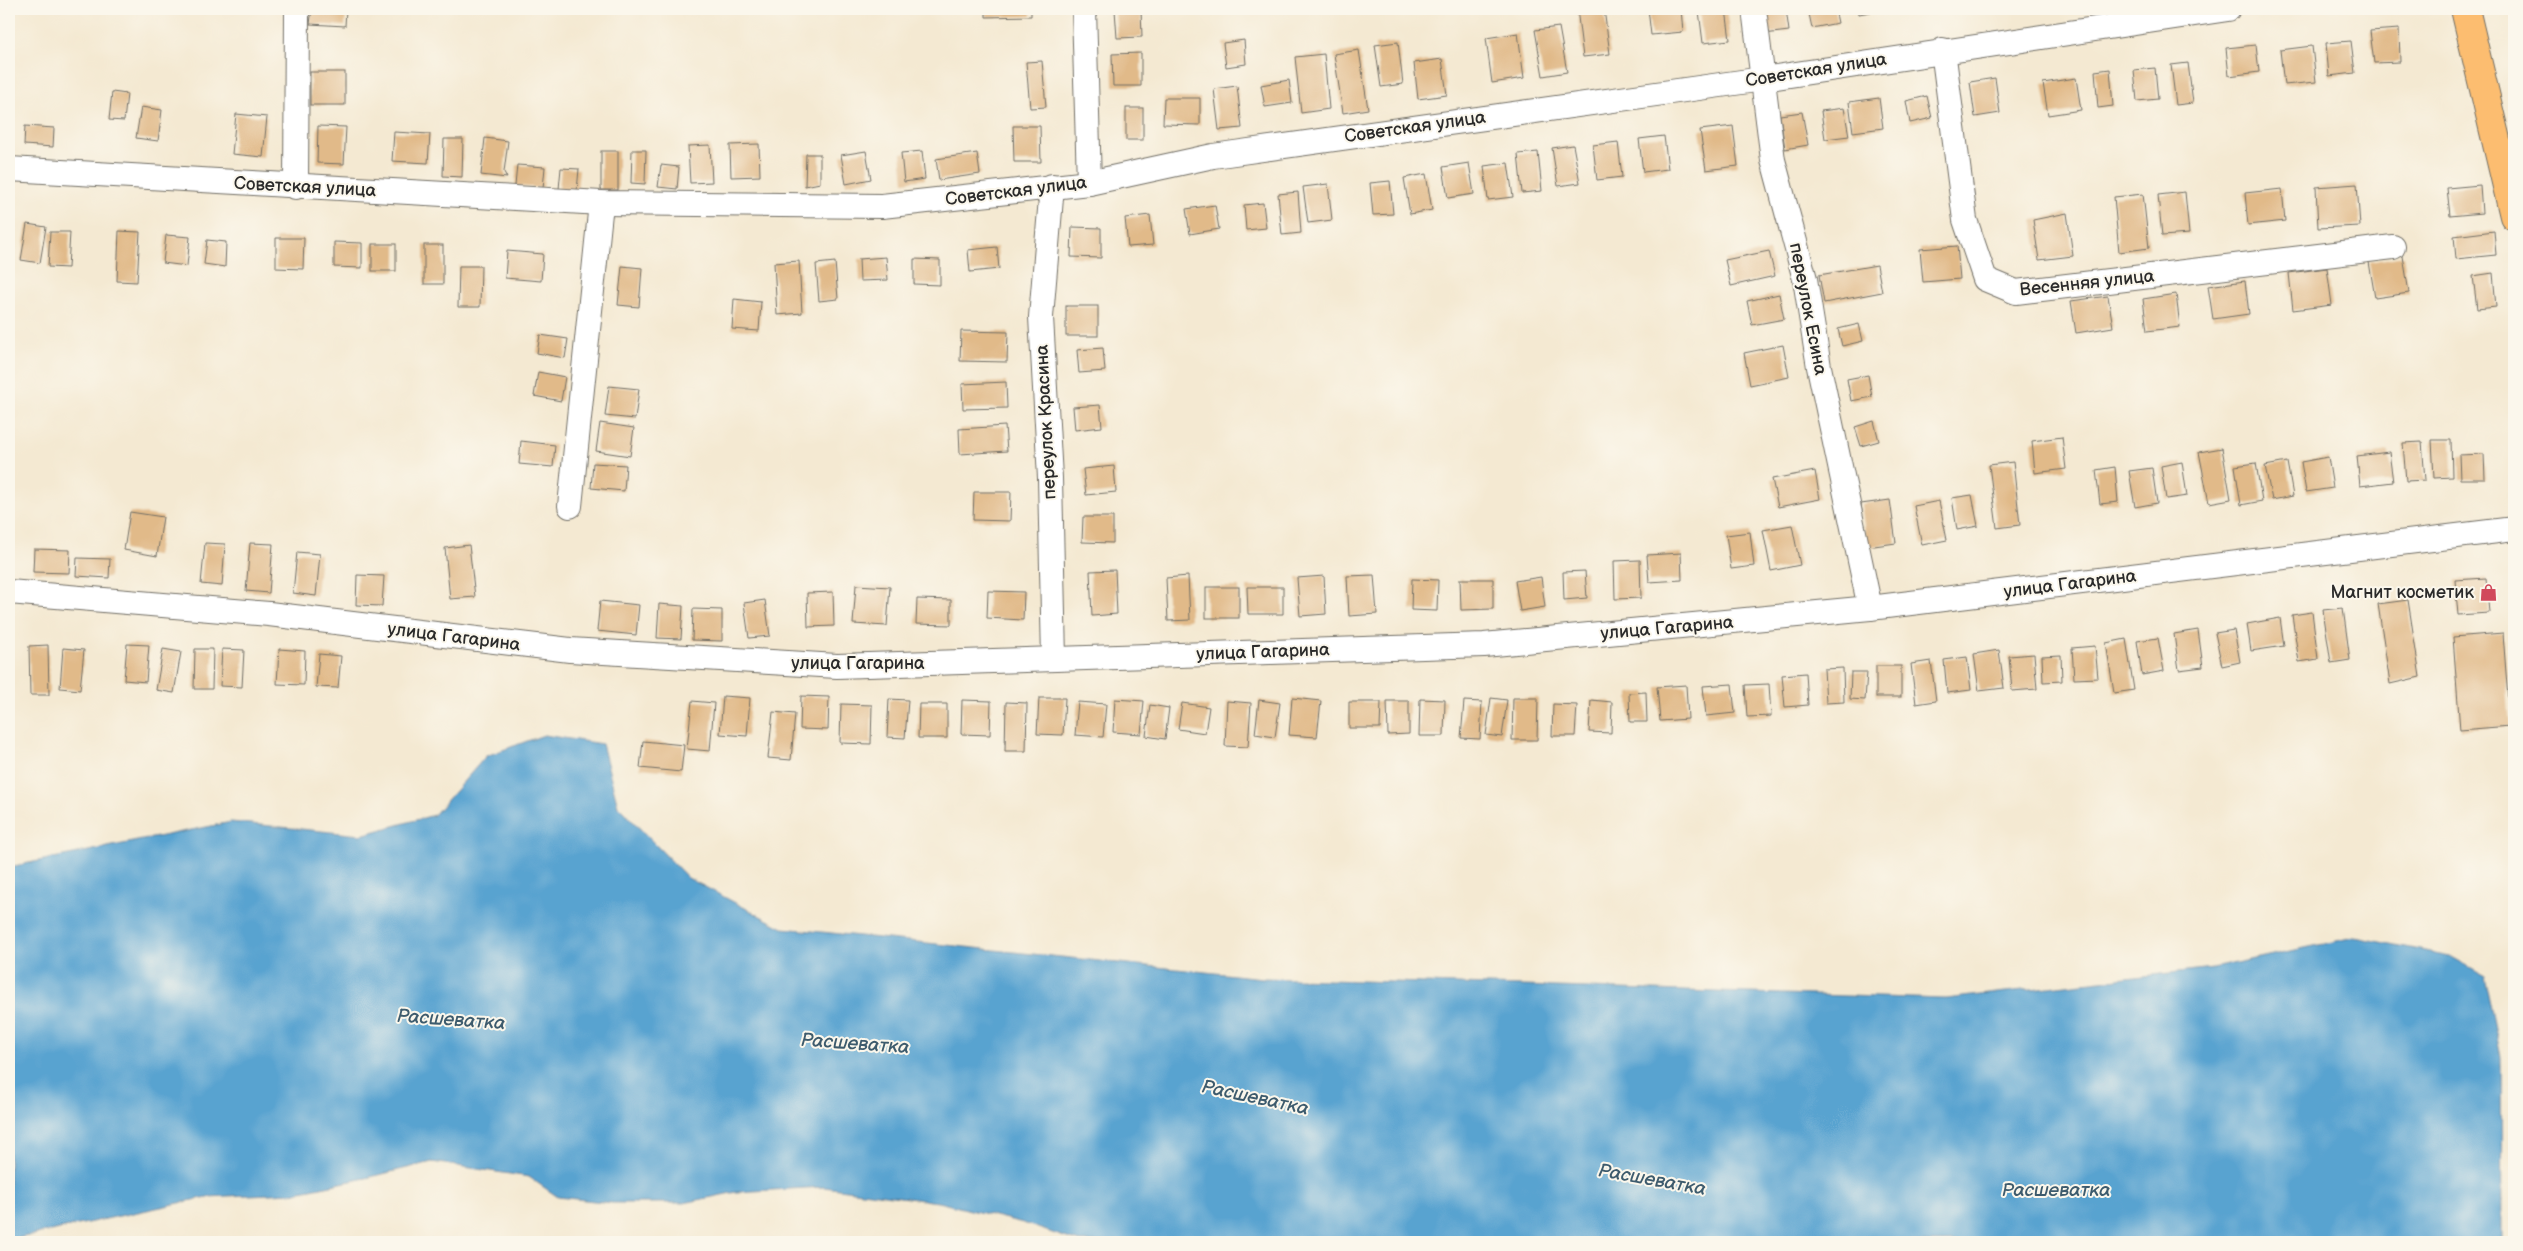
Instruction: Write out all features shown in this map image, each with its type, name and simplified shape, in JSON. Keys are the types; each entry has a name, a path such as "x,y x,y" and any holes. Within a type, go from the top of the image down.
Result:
{"main road":[{"path":"2465,9 2514,216"}],"street":[{"path":"296,187 297,9"},
{"path":"1084,9 1089,183"},
{"name":"переулок Есина","path":"1754,9 1773,160 1805,279 1818,367 1870,608"},
{"name":"Советская улица","path":"9,169 296,187 601,203 882,206 1089,183 1213,156 1763,79 1943,50 2228,9"},
{"name":"Весенняя улица","path":"1943,50 1965,220 1985,279 2016,292 2393,247"},
{"name":"переулок Красина","path":"1052,186 1040,317 1050,478 1054,659"},
{"path":"570,506 601,203"},
{"name":"улица Гагарина","path":"9,592 269,614 570,650 837,666 1484,645 1870,608 2514,529"}],"water":[{"name":"Расшеватка","path":"544,735 602,744 618,806 688,878 783,928 1263,978 1945,999 2213,968 2355,937 2450,956 2484,975 2501,1057 2502,1242 1079,1242 1023,1223 938,1202 824,1187 736,1192 684,1203 612,1203 558,1197 529,1177 432,1162 291,1193 207,1197 9,1240 9,867 231,822 361,835 434,815 486,756"}],"building":[{"path":"312,9 346,9 345,26 310,24"},
{"path":"986,9 1031,9 1031,16 986,17"},
{"path":"1141,9 1142,37 1117,38 1115,10"},
{"path":"1577,9 1604,9 1610,54 1583,57"},
{"path":"1648,9 1681,9 1683,32 1651,35"},
{"path":"1726,9 1730,40 1703,43 1699,11"},
{"path":"1761,9 1786,9 1789,31 1764,34"},
{"path":"1808,9 1835,9 1838,23 1812,28"},
{"path":"1858,9 1881,9 1881,10 1859,14"},
{"path":"1559,27 1567,72 1543,76 1535,30"},
{"path":"2399,29 2400,62 2374,63 2370,31"},
{"path":"1518,33 1524,78 1492,83 1486,38"},
{"path":"1244,40 1246,64 1226,67 1223,43"},
{"path":"2351,41 2355,73 2329,76 2326,43"},
{"path":"1398,42 1403,84 1381,87 1375,45"},
{"path":"2256,45 2259,72 2229,76 2226,48"},
{"path":"2312,46 2316,82 2284,85 2280,50"},
{"path":"1359,50 1368,109 1343,113 1334,54"},
{"path":"1141,53 1141,86 1113,86 1112,54"},
{"path":"1324,54 1329,109 1301,113 1295,57"},
{"path":"1442,59 1447,95 1418,99 1414,63"},
{"path":"1042,61 1046,107 1030,108 1026,62"},
{"path":"2188,63 2193,103 2176,105 2171,65"},
{"path":"2155,68 2158,99 2137,101 2134,70"},
{"path":"2110,69 2113,106 2098,108 2095,71"},
{"path":"310,72 345,72 345,105 310,105"},
{"path":"1995,78 2000,113 1975,117 1970,82"},
{"path":"2076,78 2081,110 2048,115 2043,83"},
{"path":"1289,80 1292,103 1265,107 1261,85"},
{"path":"1237,86 1242,128 1219,130 1214,89"},
{"path":"112,92 127,94 124,121 109,120"},
{"path":"1927,96 1932,118 1910,123 1906,101"},
{"path":"1164,98 1200,98 1200,125 1163,124"},
{"path":"1879,98 1883,128 1853,132 1849,102"},
{"path":"141,107 162,110 158,141 136,138"},
{"path":"1126,108 1143,108 1143,140 1126,140"},
{"path":"1844,108 1849,136 1825,139 1821,111"},
{"path":"1802,112 1808,145 1785,149 1780,115"},
{"path":"236,114 267,117 263,157 232,154"},
{"path":"25,126 54,128 53,147 24,145"},
{"path":"318,126 346,127 344,164 317,163"},
{"path":"1013,126 1040,126 1041,162 1014,162"},
{"path":"1733,126 1738,166 1706,170 1700,130"},
{"path":"394,132 430,134 428,163 392,161"},
{"path":"1664,136 1668,169 1643,172 1639,139"},
{"path":"485,138 508,141 504,172 507,178 481,175"},
{"path":"444,139 463,139 462,177 443,176"},
{"path":"1618,142 1622,177 1597,180 1593,145"},
{"path":"759,144 760,176 731,177 730,145"},
{"path":"710,145 712,182 690,183 688,146"},
{"path":"1573,145 1580,183 1558,186 1552,148"},
{"path":"632,150 646,150 645,184 631,183"},
{"path":"601,151 618,151 618,190 601,190"},
{"path":"866,151 871,179 846,184 841,155"},
{"path":"922,151 925,179 904,182 901,153"},
{"path":"1538,152 1542,191 1522,193 1518,154"},
{"path":"977,153 980,174 939,180 936,159"},
{"path":"806,154 820,154 820,183 805,186"},
{"path":"1469,163 1474,194 1448,198 1443,167"},
{"path":"1508,163 1513,197 1488,200 1484,166"},
{"path":"517,165 545,167 543,188 515,186"},
{"path":"661,165 679,167 677,189 658,187"},
{"path":"561,168 579,169 577,191 559,189"},
{"path":"1426,174 1432,210 1410,214 1404,178"},
{"path":"1390,181 1393,214 1373,215 1370,183"},
{"path":"1328,184 1332,220 1308,223 1303,187"},
{"path":"2357,184 2360,226 2318,228 2316,187"},
{"path":"2480,185 2482,213 2450,216 2447,188"},
{"path":"2282,189 2285,221 2248,225 2245,193"},
{"path":"1298,192 1301,233 1282,235 1278,194"},
{"path":"2185,192 2189,234 2162,236 2158,195"},
{"path":"2143,194 2149,248 2119,252 2114,197"},
{"path":"1263,203 1266,228 1246,230 1244,205"},
{"path":"1215,205 1219,229 1190,234 1186,209"},
{"path":"2067,213 2073,256 2039,260 2033,220"},
{"path":"1150,215 1153,245 1128,247 1125,218"},
{"path":"27,224 46,227 40,263 21,260"},
{"path":"1072,227 1101,228 1101,258 1071,257"},
{"path":"119,231 140,232 137,282 117,281"},
{"path":"2494,231 2496,255 2456,259 2454,236"},
{"path":"50,232 70,232 68,268 48,267"},
{"path":"166,235 190,237 187,266 163,263"},
{"path":"276,238 304,238 303,269 276,268"},
{"path":"207,240 226,242 225,267 204,264"},
{"path":"334,242 362,243 362,268 334,267"},
{"path":"372,244 396,244 396,271 372,271"},
{"path":"424,245 443,245 443,284 424,284"},
{"path":"1957,246 1960,279 1923,282 1920,249"},
{"path":"997,247 999,269 970,272 968,250"},
{"path":"507,251 543,254 541,281 505,278"},
{"path":"1769,251 1775,276 1731,286 1725,260"},
{"path":"2403,256 2409,293 2375,298 2369,262"},
{"path":"886,257 888,280 860,281 859,259"},
{"path":"914,259 940,260 940,285 914,284"},
{"path":"799,261 802,313 777,315 774,263"},
{"path":"835,262 838,299 819,301 816,264"},
{"path":"1877,265 1882,292 1824,303 1819,275"},
{"path":"459,266 481,266 480,307 458,307"},
{"path":"622,266 642,268 639,307 618,305"},
{"path":"2327,268 2332,305 2293,310 2289,273"},
{"path":"2493,273 2496,307 2477,309 2473,276"},
{"path":"2245,281 2249,314 2213,319 2208,286"},
{"path":"1779,294 1784,319 1752,325 1747,301"},
{"path":"2176,294 2180,327 2147,331 2143,299"},
{"path":"2108,296 2113,327 2076,333 2071,301"},
{"path":"734,299 761,302 759,331 732,329"},
{"path":"1066,306 1098,306 1098,336 1066,336"},
{"path":"1859,324 1863,341 1842,346 1838,329"},
{"path":"961,331 1008,332 1007,362 960,361"},
{"path":"540,335 568,339 565,358 537,353"},
{"path":"1783,345 1789,377 1750,385 1744,353"},
{"path":"1103,348 1105,371 1079,373 1077,350"},
{"path":"538,372 565,377 561,401 534,396"},
{"path":"1868,375 1872,397 1851,401 1847,379"},
{"path":"1006,382 1007,408 963,409 962,384"},
{"path":"609,386 639,389 635,419 605,416"},
{"path":"1100,405 1102,427 1075,430 1073,407"},
{"path":"1874,421 1879,441 1861,446 1855,427"},
{"path":"600,423 634,428 630,456 596,451"},
{"path":"1005,426 1007,451 960,454 959,429"},
{"path":"2062,437 2066,469 2035,473 2032,441"},
{"path":"2432,440 2451,440 2452,477 2434,478"},
{"path":"521,441 555,445 553,467 519,464"},
{"path":"2422,442 2425,480 2406,481 2403,443"},
{"path":"2222,448 2231,499 2209,503 2199,452"},
{"path":"2389,452 2393,482 2360,486 2357,456"},
{"path":"2484,454 2485,479 2460,479 2459,455"},
{"path":"2328,457 2333,488 2306,492 2301,462"},
{"path":"2013,462 2020,525 1997,528 1989,465"},
{"path":"2182,462 2187,496 2166,499 2161,466"},
{"path":"2287,462 2293,496 2272,500 2265,466"},
{"path":"593,463 626,465 624,491 591,488"},
{"path":"2256,463 2262,501 2241,505 2235,466"},
{"path":"1114,466 1116,492 1086,495 1083,469"},
{"path":"2115,467 2118,502 2100,504 2096,470"},
{"path":"2152,468 2157,503 2135,507 2129,471"},
{"path":"1815,471 1820,499 1778,507 1772,479"},
{"path":"974,492 1011,492 1010,521 973,520"},
{"path":"1972,495 1978,526 1957,530 1952,498"},
{"path":"1890,500 1896,543 1867,547 1861,504"},
{"path":"1939,501 1947,540 1922,545 1914,506"},
{"path":"130,512 163,517 157,556 124,550"},
{"path":"1083,517 1113,517 1113,543 1082,542"},
{"path":"1792,525 1800,565 1771,571 1763,530"},
{"path":"1750,532 1754,566 1731,569 1726,535"},
{"path":"205,543 225,544 222,586 201,584"},
{"path":"250,543 273,544 269,593 246,591"},
{"path":"469,545 475,597 450,599 445,548"},
{"path":"34,549 70,550 69,573 33,572"},
{"path":"297,552 320,554 316,596 293,593"},
{"path":"1681,553 1682,580 1649,582 1647,555"},
{"path":"77,558 110,559 109,578 76,576"},
{"path":"1640,560 1641,598 1615,599 1614,561"},
{"path":"1115,570 1117,614 1092,616 1090,571"},
{"path":"1585,571 1587,598 1564,600 1563,572"},
{"path":"357,575 384,576 382,606 356,605"},
{"path":"1374,575 1377,614 1349,616 1347,576"},
{"path":"1188,576 1190,620 1168,621 1166,578"},
{"path":"1324,576 1326,614 1300,616 1297,578"},
{"path":"1541,577 1545,607 1520,611 1515,581"},
{"path":"2486,578 2489,613 2458,615 2455,580"},
{"path":"1412,579 1438,580 1437,611 1411,610"},
{"path":"1460,579 1493,579 1493,609 1461,610"},
{"path":"856,585 890,587 887,626 853,624"},
{"path":"1206,587 1239,587 1239,618 1206,618"},
{"path":"1247,587 1283,587 1283,614 1248,614"},
{"path":"988,591 1024,592 1023,620 987,618"},
{"path":"833,592 834,626 808,627 807,593"},
{"path":"917,599 951,600 951,625 916,624"},
{"path":"765,600 770,636 749,638 744,603"},
{"path":"2408,600 2420,677 2390,684 2378,604"},
{"path":"600,601 639,605 636,635 597,631"},
{"path":"659,604 683,606 681,639 657,638"},
{"path":"2343,608 2350,660 2331,663 2323,610"},
{"path":"693,609 722,610 722,641 692,640"},
{"path":"2312,612 2318,659 2299,662 2292,615"},
{"path":"2280,618 2284,646 2251,651 2247,624"},
{"path":"2198,630 2203,667 2179,670 2174,634"},
{"path":"2234,630 2240,662 2222,666 2215,633"},
{"path":"2503,633 2510,726 2460,730 2453,637"},
{"path":"2158,638 2164,671 2142,675 2137,641"},
{"path":"2126,639 2134,690 2114,693 2106,643"},
{"path":"127,644 149,645 146,682 124,680"},
{"path":"48,645 49,695 30,695 29,646"},
{"path":"2095,646 2098,678 2074,679 2072,648"},
{"path":"63,648 84,650 80,690 60,688"},
{"path":"163,649 181,652 174,693 156,690"},
{"path":"195,649 213,649 212,689 194,689"},
{"path":"222,649 244,650 242,687 220,686"},
{"path":"279,649 305,651 304,685 277,684"},
{"path":"1999,650 2004,688 1979,691 1974,654"},
{"path":"319,654 341,656 338,688 316,687"},
{"path":"2034,654 2037,689 2012,691 2009,656"},
{"path":"2061,655 2062,681 2043,682 2042,656"},
{"path":"1967,657 1971,690 1947,693 1944,660"},
{"path":"1931,661 1936,701 1916,704 1911,664"},
{"path":"1876,666 1901,666 1901,697 1876,697"},
{"path":"1843,668 1844,702 1826,703 1824,669"},
{"path":"1851,672 1867,672 1865,700 1850,699"},
{"path":"1806,673 1808,705 1785,707 1782,675"},
{"path":"1732,684 1735,713 1706,716 1703,686"},
{"path":"1769,684 1771,716 1747,717 1745,685"},
{"path":"1686,685 1688,719 1660,721 1657,687"},
{"path":"1646,692 1647,722 1630,722 1629,693"},
{"path":"723,696 750,698 747,736 720,734"},
{"path":"801,696 829,697 828,730 800,729"},
{"path":"1039,698 1065,698 1063,735 1037,734"},
{"path":"1292,698 1321,701 1317,737 1289,735"},
{"path":"1491,698 1507,700 1502,737 1486,735"},
{"path":"1513,698 1538,698 1537,740 1512,740"},
{"path":"889,699 908,700 905,738 887,737"},
{"path":"1115,699 1144,701 1141,734 1113,732"},
{"path":"1420,699 1445,700 1444,736 1419,736"},
{"path":"962,700 991,701 990,735 961,734"},
{"path":"1259,700 1280,703 1275,737 1255,734"},
{"path":"1591,700 1612,702 1611,733 1589,732"},
{"path":"692,701 714,703 710,751 687,749"},
{"path":"1227,701 1251,703 1248,747 1225,746"},
{"path":"1387,701 1409,701 1409,734 1388,735"},
{"path":"1464,701 1482,702 1480,739 1461,738"},
{"path":"1006,702 1027,703 1026,751 1005,751"},
{"path":"1078,702 1106,704 1103,737 1075,735"},
{"path":"1349,702 1381,702 1380,728 1349,728"},
{"path":"1182,703 1209,707 1205,733 1178,729"},
{"path":"841,704 872,705 871,744 840,743"},
{"path":"919,704 947,704 947,738 918,738"},
{"path":"1553,704 1577,705 1575,736 1552,736"},
{"path":"1150,705 1169,708 1165,739 1146,736"},
{"path":"773,712 795,714 791,760 768,758"},
{"path":"643,741 684,745 681,772 640,768"}],"place":[{"name":"Магнит косметик","path":"2488,592"}]}
